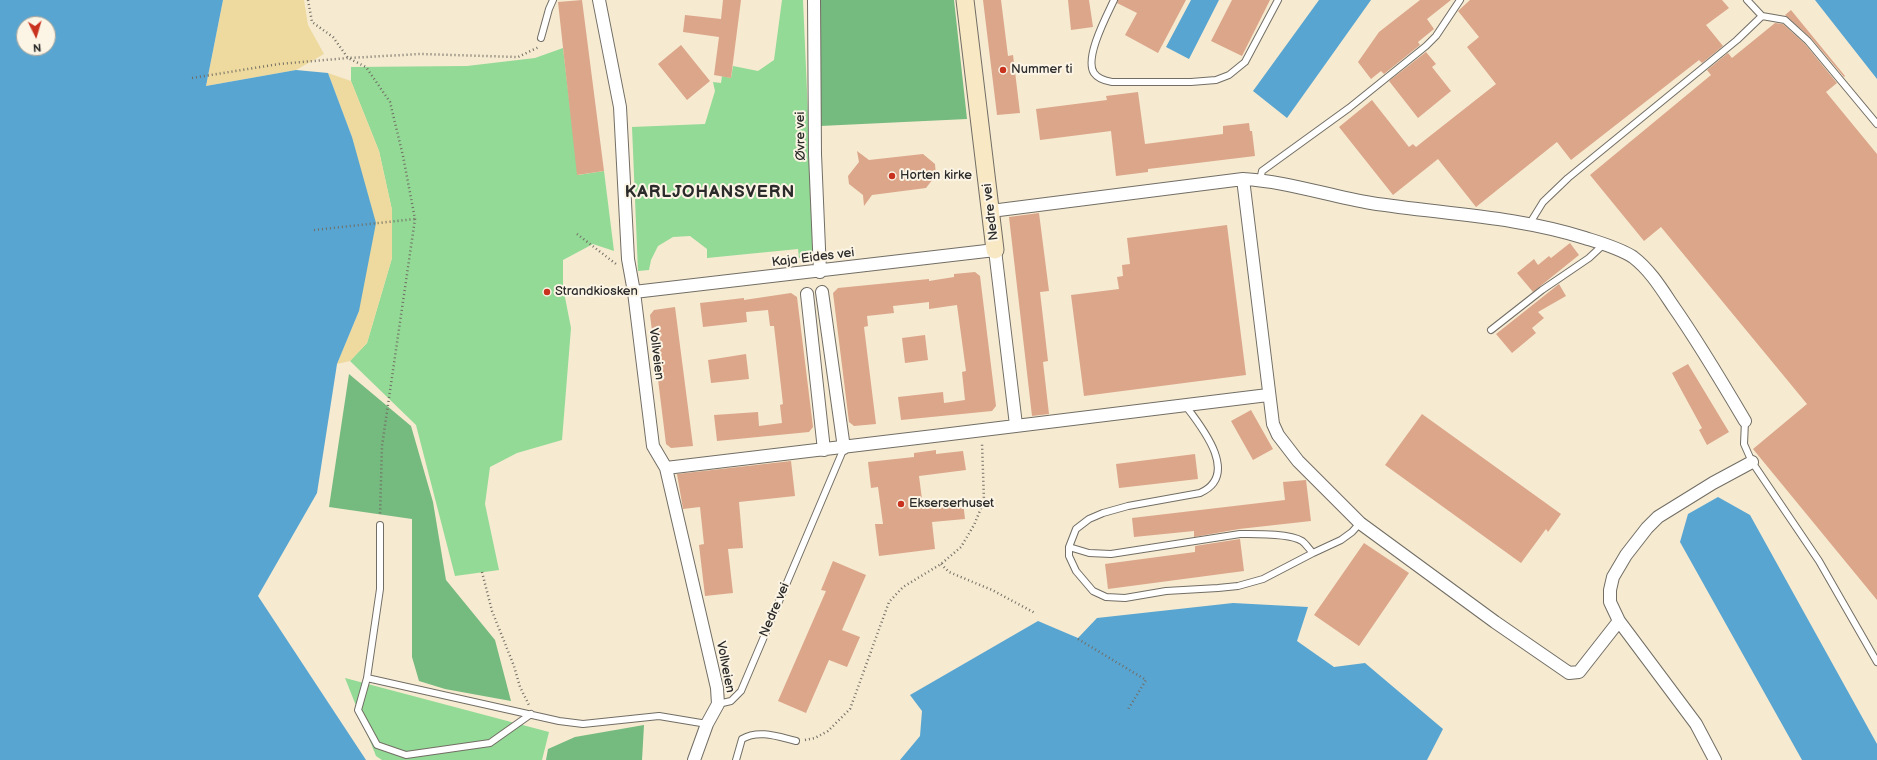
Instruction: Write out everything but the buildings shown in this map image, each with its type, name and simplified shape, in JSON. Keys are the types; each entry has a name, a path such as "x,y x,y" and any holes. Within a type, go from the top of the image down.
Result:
{"main road":[{"name":"Nedre vei","path":"966,0 995,250"}],"street":[{"name":"Vollveien","path":"599,0 620,107 628,258 634,292 653,446 666,468 717,688 718,704"},
{"name":"Øvre vei","path":"814,0 815,154 820,272"},
{"path":"1243,179 1268,395 1273,424 1278,435 1298,461 1360,523 1569,673 1579,672 1619,621"},
{"path":"991,211 1243,179 1260,180 1336,197 1372,203 1530,223 1604,244 1632,257 1652,274 1692,333 1745,421"},
{"name":"Kaja Eides vei","path":"634,292 820,272 995,250"},
{"name":"Nedre vei","path":"995,250 1016,425"},
{"path":"822,292 844,448"},
{"path":"807,294 824,450"},
{"path":"666,468 844,448 1016,425 1268,395"},
{"path":"1715,760 1696,724 1619,621 1610,602 1610,590 1613,577 1626,555 1647,528 1658,518 1752,462"},
{"path":"694,760 707,724 718,704"}],"lane":[{"path":"541,38 553,0"},
{"path":"1114,0 1092,52 1093,73 1101,80 1112,82 1191,82 1216,80 1229,75 1245,62 1278,0"},
{"path":"1260,180 1262,170 1349,108 1426,46 1436,36 1460,0"},
{"path":"1747,0 1762,16 1785,20 1808,41 1877,124"},
{"path":"1530,223 1543,202 1568,178 1737,40 1762,16"},
{"path":"1491,330 1542,290 1589,258 1604,244"},
{"path":"1185,405 1207,435 1216,454 1217,473 1210,487 1205,491 1103,512 1089,519 1076,529 1069,547 1070,561 1086,583 1101,596 1116,598 1172,591 1238,586 1263,579 1341,540 1352,532 1360,523"},
{"path":"1745,421 1744,444 1752,462 1819,561 1877,662"},
{"name":"Nedre vei","path":"718,704 731,701 741,691 844,448"},
{"path":"380,525 380,589 367,678 358,710 377,745 406,756 490,743 532,714"},
{"path":"1069,547 1089,553 1111,554 1240,534 1254,534 1294,538 1302,541 1313,553"},
{"path":"367,678 583,724 659,716 707,724"},
{"path":"736,760 742,739 749,735 761,734 796,741"}],"path":[{"path":"308,0 312,22 333,37 348,58 366,66 390,102 403,156 415,220 382,446 380,525"},
{"path":"192,78 279,64 348,58 420,54 518,57 539,48 541,38"},
{"path":"314,230 415,220"},
{"path":"577,234 631,275"},
{"path":"796,741 815,738 828,731 850,709 889,602 903,587 941,564 962,547 984,501 981,430"},
{"path":"941,564 950,572 992,590 1035,613"},
{"path":"482,572 492,611 514,666 520,687 532,714"},
{"path":"1078,638 1146,680 1127,711"}],"green space":[{"path":"782,0 803,0 814,252 799,258 798,249 707,258 707,249 690,236 673,237 658,246 651,260 649,270 638,271 632,127 705,124 715,91 713,82 721,83 722,76 731,78 733,66 758,71 774,60"},
{"path":"820,0 954,0 967,119 820,126"},
{"path":"563,48 578,175 604,171 614,251 593,244 563,260 563,287 571,328 562,440 517,453 490,467 485,504 499,570 455,576 416,425 350,361 367,343 392,258 392,210 379,151 351,81 351,67 467,66 535,58"},
{"path":"349,374 411,426 433,502 446,580 495,640 511,701 445,689 419,681 412,657 412,519 329,507"},
{"path":"345,678 549,732 542,760 382,760 376,756"},
{"path":"644,725 642,760 546,760 548,749 575,737"}],"sand":[{"path":"223,0 304,0 308,25 324,54 296,70 206,86"},
{"path":"328,73 351,81 379,151 392,210 392,258 367,343 350,361 337,364 359,311 352,137"}],"water":[{"path":"0,0 223,0 206,86 296,70 328,73 352,137 376,223 359,311 337,364 317,493 258,596 366,760 0,760"},
{"path":"1191,0 1219,0 1189,59 1166,47"},
{"path":"1319,0 1371,0 1287,118 1253,91"},
{"path":"1815,0 1877,0 1877,79"},
{"path":"1718,497 1750,515 1877,744 1877,760 1802,760 1680,542 1688,514"},
{"path":"1233,603 1308,607 1297,641 1334,667 1365,663 1443,729 1427,760 900,760 920,736 922,711 910,695 1038,621 1078,638 1097,618"}],"place":[{"name":"Nummer ti","path":"1003,70"},
{"name":"Horten kirke","path":"892,176"},
{"name":"Strandkiosken","path":"547,292"},
{"name":"Ekserserhuset","path":"901,504"}],"district":[{"name":"KARLJOHANSVERN","path":"710,193"}]}
